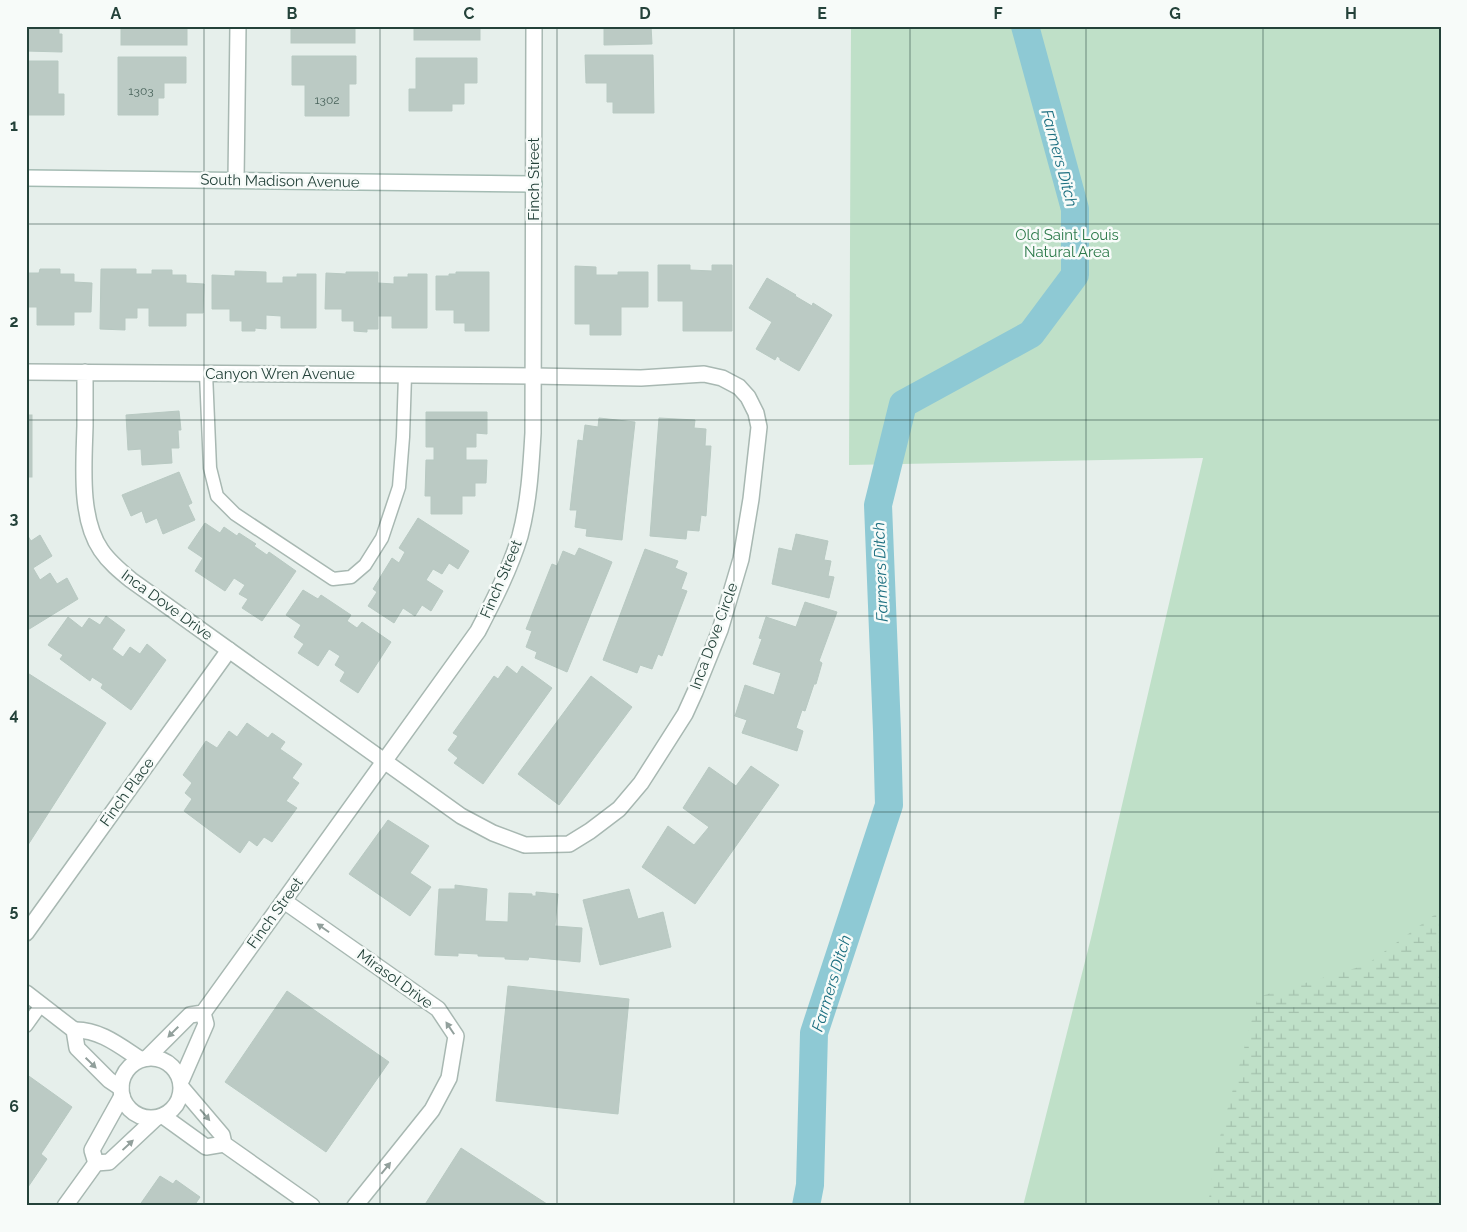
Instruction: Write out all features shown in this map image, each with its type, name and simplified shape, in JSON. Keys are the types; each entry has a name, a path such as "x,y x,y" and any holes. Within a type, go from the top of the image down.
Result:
{"street":[{"path":"236,180 238,26"},
{"name":"Finch Street","path":"144,1059 190,1016 203,1013 478,631 503,582 520,535 530,482 533,433 534,26"},
{"name":"South Madison Avenue","path":"26,178 534,184"},
{"name":"Canyon Wren Avenue","path":"26,372 533,376"},
{"name":"Inca Dove Drive","path":"86,372 84,481 92,531 101,549 115,566 131,580 384,761"},
{"name":"Inca Dove Circle","path":"384,761 461,816 493,833 525,845 569,844 590,831 618,809 641,783 685,714 720,630 741,559 751,499 759,427 756,413 748,397 730,382 704,374 641,378 533,376"},
{"name":"Finch Place","path":"26,933 228,650"},
{"name":"Mirasol Drive","path":"284,901 438,1010 456,1036 448,1078 432,1110 356,1206"},
{"path":"26,993 74,1030 85,1029 98,1034 144,1059"},
{"name":"Finch Street","path":"182,1084 206,1024 203,1013"},
{"path":"74,1030 77,1048 121,1092 123,1100 130,1110 140,1116 159,1117 206,1147 224,1144"},
{"path":"96,1163 92,1150 121,1092 124,1075 130,1066 152,1057 173,1066 182,1084 222,1135 224,1144 312,1206"},
{"path":"65,1206 96,1163 109,1162 159,1117 173,1110 179,1101 182,1084"}],"lane":[{"path":"206,373 210,468 217,496 235,514 333,579 351,576 365,565 382,538 399,487 406,375"},
{"path":"26,1026 41,1006"}],"green space":[{"name":"Old Saint Louis Natural Area","path":"851,26 1441,26 1441,1206 1023,1206 1091,938 1203,458 849,465"},
{"path":"1441,910 1441,1206 1208,1206 1215,1155 1258,997 1366,965"}],"building":[{"path":"26,26 59,26 59,34 62,34 62,52 26,51"},
{"path":"121,26 187,26 187,45 121,45"},
{"path":"291,26 355,26 355,43 291,43"},
{"path":"414,26 480,26 480,40 414,40"},
{"path":"604,26 651,26 652,44 604,45"},
{"path":"585,55 653,55 654,113 613,113 613,102 607,102 607,83 586,83"},
{"path":"292,56 356,56 356,84 349,84 349,116 305,116 305,85 292,85"},
{"path":"118,57 186,57 186,83 164,83 164,98 158,98 158,115 118,115"},
{"path":"416,58 477,58 477,83 464,83 464,104 452,104 452,111 409,111 409,89 416,89"},
{"path":"26,61 58,61 58,94 64,94 64,115 26,115"},
{"path":"658,265 690,265 690,270 712,271 712,265 732,265 732,331 683,331 683,301 658,301"},
{"path":"575,266 596,267 596,275 618,275 618,272 648,272 648,307 621,307 621,335 590,335 590,324 575,324"},
{"path":"40,269 60,269 60,274 74,274 74,282 92,283 91,312 74,312 74,325 37,325 37,307 26,307 26,273 39,273"},
{"path":"101,269 136,269 136,274 152,274 152,270 172,270 172,275 186,275 186,283 204,284 203,313 186,313 186,326 149,326 149,308 137,308 137,318 125,318 125,330 100,329"},
{"path":"235,271 266,272 266,283 283,283 283,277 297,277 297,274 316,274 316,328 281,328 281,316 266,315 266,329 255,328 255,331 242,331 242,321 230,321 230,309 212,309 212,275 235,276"},
{"path":"346,272 378,272 378,283 394,284 394,277 408,277 408,274 427,274 427,328 392,328 392,316 378,316 378,329 367,329 367,332 354,331 354,321 342,321 342,309 325,309 326,273 346,274"},
{"path":"456,272 489,272 489,331 465,331 465,323 454,323 454,310 436,310 436,276 449,276 449,274 456,274"},
{"path":"767,278 812,306 813,303 832,315 799,371 780,360 777,356 775,360 756,349 772,322 749,308"},
{"path":"179,411 181,430 178,430 179,448 171,448 172,463 142,465 141,449 128,450 126,415"},
{"path":"426,412 487,412 487,434 476,433 476,447 466,447 466,460 487,460 486,483 475,483 475,496 462,496 462,514 431,514 431,496 425,496 426,460 434,460 434,447 426,447"},
{"path":"26,415 32,415 32,477 26,477"},
{"path":"599,418 635,422 622,540 586,536 587,529 575,527 577,510 570,510 578,440 583,441 585,425 598,427"},
{"path":"659,418 695,420 694,428 706,429 705,446 711,446 706,516 701,515 699,531 687,530 686,539 650,536"},
{"path":"179,472 192,503 188,505 195,520 163,534 157,518 146,523 142,511 131,516 122,495"},
{"path":"418,518 469,551 458,569 449,563 442,574 433,569 426,580 443,591 431,611 422,605 415,616 403,608 394,623 368,606 377,592 373,589 392,558 399,563 405,552 399,548"},
{"path":"205,523 220,533 224,527 237,536 239,533 256,544 254,546 267,555 269,552 296,571 262,621 242,608 248,599 239,594 245,585 234,578 225,591 195,571 203,558 188,548"},
{"path":"26,533 31,541 40,535 52,556 33,568 40,580 50,573 57,584 67,578 78,599 26,631"},
{"path":"796,534 828,541 824,560 831,561 828,576 834,577 829,598 772,584 779,548 792,551"},
{"path":"579,548 612,562 567,672 535,658 537,652 526,647 532,631 526,629 552,564 557,566 563,551 575,556"},
{"path":"645,549 678,561 675,568 687,573 681,589 687,591 662,656 658,654 652,669 640,665 637,673 603,660"},
{"path":"303,590 318,599 321,595 351,615 347,621 357,628 362,622 391,642 358,693 340,681 345,672 335,665 340,656 329,649 318,666 298,653 304,644 294,637 301,625 286,615"},
{"path":"805,602 837,612 819,661 822,663 816,684 814,684 805,711 802,710 796,728 803,731 797,751 742,733 747,720 735,716 745,685 774,695 781,673 753,664 762,639 759,638 766,617 796,627"},
{"path":"106,616 125,630 112,649 123,657 130,647 140,654 147,644 166,660 131,710 101,688 103,684 92,677 90,681 60,659 63,655 48,645 68,617 82,628 89,618 100,625"},
{"path":"507,666 517,674 522,666 552,688 483,784 454,763 458,758 448,750 458,736 453,733 494,676 498,679"},
{"path":"26,672 106,723 26,848"},
{"path":"591,676 632,707 559,805 518,774"},
{"path":"247,723 268,738 272,733 285,742 280,749 302,764 292,778 299,783 286,801 297,808 272,842 264,837 257,846 249,840 240,853 184,811 192,799 185,793 192,783 183,775 206,741 217,748 229,731 237,737"},
{"path":"751,766 779,785 695,904 642,867 668,826 694,845 709,827 683,808 709,767 736,786"},
{"path":"388,820 429,846 410,873 431,887 410,916 349,874"},
{"path":"455,885 487,889 485,921 508,922 509,893 532,894 532,896 536,896 536,892 558,894 555,926 582,928 580,962 529,957 528,960 505,959 505,957 458,953 458,956 435,955 439,889 455,889"},
{"path":"629,889 638,919 663,912 671,947 600,965 583,900"},
{"path":"508,986 629,999 618,1114 496,1101"},
{"path":"287,991 389,1062 326,1152 225,1082"},
{"path":"26,1074 72,1107 41,1154 47,1159 26,1190"},
{"path":"461,1148 550,1206 424,1206"},
{"path":"160,1176 173,1184 176,1180 200,1197 194,1206 139,1206"}],"waterway":[{"name":"Farmers Ditch","path":"806,1206 810,1185 814,1033 889,805 878,505 903,404 1031,334 1075,275 1075,209 1025,26"}]}
